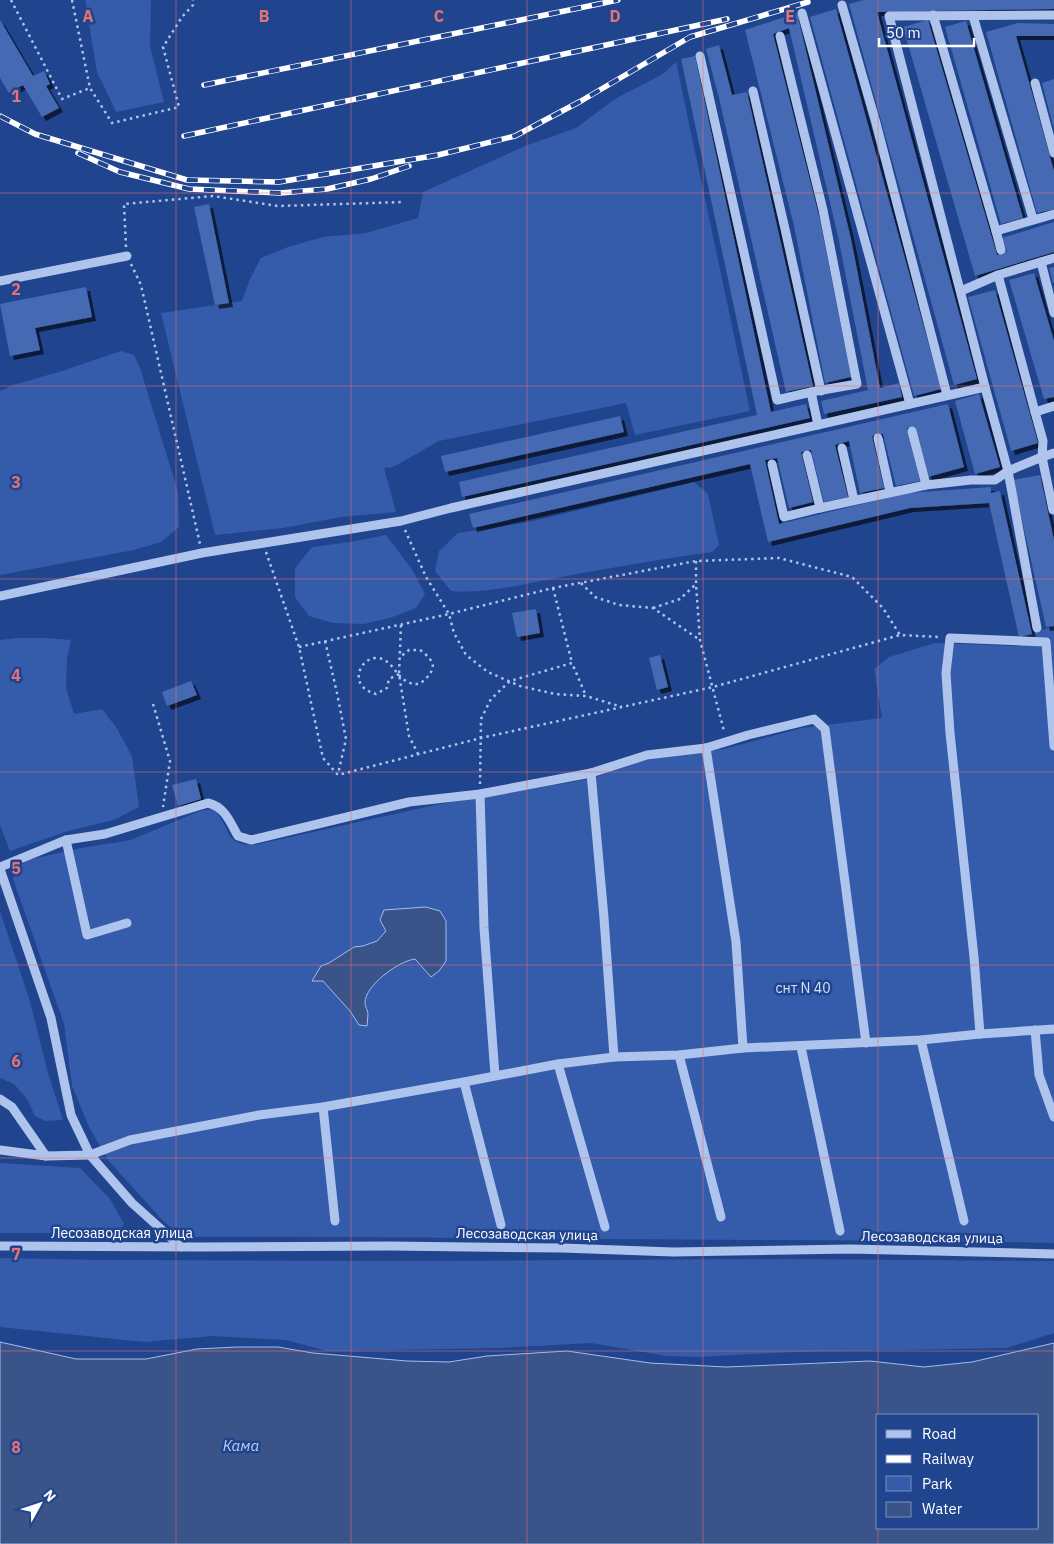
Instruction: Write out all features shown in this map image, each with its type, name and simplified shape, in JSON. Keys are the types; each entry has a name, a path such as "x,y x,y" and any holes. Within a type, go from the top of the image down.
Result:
{"street":[{"path":"842,5 876,123 947,395"},
{"path":"802,13 910,404"},
{"path":"933,15 1001,250"},
{"path":"1037,628 1008,471 890,16 1054,15"},
{"path":"973,16 1033,219"},
{"path":"700,56 777,400 857,384 823,210 780,36"},
{"path":"1035,83 1054,153"},
{"path":"753,91 821,390"},
{"path":"996,231 1054,214"},
{"path":"0,280 127,256"},
{"path":"961,291 998,275 1054,258"},
{"path":"1041,262 1054,313"},
{"path":"998,275 1043,441 1042,457 1054,511"},
{"path":"0,596 202,553 400,521 985,387"},
{"path":"811,392 818,425"},
{"path":"1035,412 1054,406"},
{"path":"912,431 926,485"},
{"path":"878,438 890,492"},
{"path":"842,448 854,500"},
{"path":"772,464 784,517 926,485 971,480 995,480 1008,471 1054,453"},
{"path":"807,455 820,508"},
{"path":"980,1034 946,673 950,638 1046,642 1054,746"},
{"path":"181,1247 132,1203 90,1155 71,1116 51,1018 0,868 66,840 106,834 208,802 218,805 238,836 251,840 409,802 480,794 591,773 646,755 706,748 814,719 826,729 866,1043"},
{"path":"706,748 736,942 743,1048"},
{"path":"591,773 614,1057"},
{"path":"480,794 484,928 495,1075"},
{"path":"66,840 87,935 127,923"},
{"path":"0,1150 46,1156 90,1155 130,1140 259,1115 323,1107 558,1064 614,1057 679,1055 743,1048 801,1047 921,1040 1054,1029"},
{"path":"1035,1030 1038,1075 1054,1117"},
{"path":"921,1040 964,1221"},
{"path":"801,1047 840,1231"},
{"path":"679,1055 721,1217"},
{"path":"558,1064 606,1227"},
{"path":"464,1082 502,1225"},
{"path":"0,1099 12,1107 46,1156"},
{"path":"323,1107 335,1221"},
{"name":"Лесозаводская улица","path":"0,1246 388,1246 562,1248 673,1252 850,1249 1054,1254"}],"path":[{"path":"11,0 62,99 90,88"},
{"path":"72,0 90,88 112,123 179,107 163,46 182,17 194,5 193,0"},
{"path":"202,553 141,285 127,256 124,204 213,196 278,206 404,202"},
{"path":"400,521 426,577 449,614 454,633 466,656 488,672 520,686 546,692 586,696 623,707"},
{"path":"263,544 299,647 324,758 338,775"},
{"path":"299,647 449,614 581,582 696,561 779,558 852,577 883,608 900,635"},
{"path":"696,561 700,640 727,741"},
{"path":"581,582 595,596 619,605 653,608 680,599 696,584"},
{"path":"553,588 572,664 586,696"},
{"path":"653,608 700,640"},
{"path":"401,625 399,674 409,736 418,754"},
{"path":"338,775 481,738 713,687 900,635 950,638"},
{"path":"324,641 337,692 346,739 338,775"},
{"path":"399,674 389,679 387,688 376,694 368,691 359,682 360,668 367,661 376,658 389,664 399,674 403,680 409,683 420,684 430,675 433,669 433,663 429,657 420,650 409,650 400,657"},
{"path":"480,794 481,719 491,699 510,681 572,664"},
{"path":"153,704 170,761 162,816"}],"green space":[{"path":"85,0 151,0 150,46 164,102 116,112 97,72"},
{"path":"676,62 750,411 635,435 626,403 439,441 393,467 384,468 396,512 341,517 283,528 215,535 161,313 242,301 250,279 261,258 288,247 323,237 366,233 418,218 423,192 525,146 576,128 615,99 663,74"},
{"path":"121,351 134,355 140,368 178,492 179,527 161,542 134,550 0,575 0,391 13,385"},
{"path":"694,482 708,494 719,545 712,552 617,567 506,588 465,592 451,591 435,571 439,551 458,533 529,522"},
{"path":"386,535 413,571 425,594 416,608 390,618 364,624 333,623 309,616 295,597 295,568 312,547"},
{"name":"снт N 40","path":"1054,626 1054,1243 187,1237 175,1231 163,1221 108,1160 90,1129 72,1086 64,1024 13,879 17,868 28,860 81,848 131,840 200,811 213,809 232,839 244,844 254,845 440,804 590,779 646,760 724,749 802,728 882,718 874,669 889,657 935,643 1020,646 1019,637"},
{"path":"18,638 71,640 67,658 66,688 74,714 102,709 116,727 132,756 139,807 114,820 68,831 10,851 0,825 0,640"},
{"path":"0,911 29,998 48,1073 63,1120 45,1121 35,1116 27,1099 14,1084 0,1078"},
{"path":"0,1163 80,1168 110,1199 124,1224 117,1233 0,1233"},
{"path":"0,1258 422,1261 785,1259 1054,1261 1054,1333 1006,1348 793,1352 699,1357 667,1356 591,1343 501,1348 327,1351 286,1340 212,1336 144,1342 0,1327"}],"water":[{"path":"426,907 440,911 446,921 446,961 439,971 431,977 415,959 400,964 384,975 366,996 367,1026 359,1025 350,1011 323,981 312,981 321,966 354,947 377,941 386,931 380,920 384,910"},
{"name":"Кама","path":"0,1342 76,1359 146,1359 197,1349 278,1347 313,1353 407,1361 449,1362 487,1356 567,1351 650,1363 726,1367 870,1361 924,1367 972,1362 1054,1343 1054,1544 0,1544"}],"building":[{"path":"864,0 1054,0 1054,9 877,12 977,379 954,385 849,4"},
{"path":"836,9 941,389 914,396 810,17"},
{"path":"797,13 851,239 880,388 899,383 902,397 824,414 821,401 868,390 839,241 789,28 773,34 820,220 851,377 825,383 794,226 745,30"},
{"path":"0,20 33,76 44,71 50,84 46,86 59,108 42,117 23,85 9,93 0,78"},
{"path":"928,20 997,255 1007,251 1002,238 1054,222 1054,252 975,276 903,27"},
{"path":"966,21 1023,218 1001,224 945,27"},
{"path":"1018,23 1054,24 1054,36 1016,36 1054,171 1054,209 1037,213 986,32"},
{"path":"719,45 732,95 747,92 813,386 786,392 719,98 706,49"},
{"path":"695,56 771,412 806,404 810,418 462,497 459,482 757,415 681,59"},
{"path":"1054,79 1054,126 1053,126 1042,83"},
{"path":"209,204 229,303 215,305 194,207"},
{"path":"1054,267 1054,283 1053,283 1049,268"},
{"path":"1034,273 1054,341 1054,397 1044,399 1009,280"},
{"path":"86,287 92,317 35,328 40,350 10,356 0,304"},
{"path":"995,290 1038,443 1011,451 968,297"},
{"path":"979,394 1000,467 975,474 955,401"},
{"path":"948,404 964,467 928,477 915,427 907,428 920,481 896,486 883,434 872,436 884,488 860,493 849,441 835,445 848,497 824,502 811,450 801,452 813,502 789,508 777,458 765,460 779,524 908,493 991,487 991,493 1000,491 1032,634 1019,637 989,503 910,508 768,542 750,464 473,528 469,514"},
{"path":"620,416 624,432 445,472 441,456"},
{"path":"1040,475 1054,540 1054,626 1046,627 1013,480"},
{"path":"536,609 540,633 517,637 512,613"},
{"path":"660,655 668,687 657,690 649,658"},
{"path":"191,681 197,695 167,706 162,692"},
{"path":"196,779 201,799 178,806 172,785"}],"railway":[{"path":"204,85 618,0"},
{"path":"0,116 35,134 187,180 279,182 438,155 515,136 581,101 690,37 808,2"},
{"path":"184,136 727,19"},
{"path":"78,153 120,172 189,189 280,193 327,189 371,179 409,166"}]}
